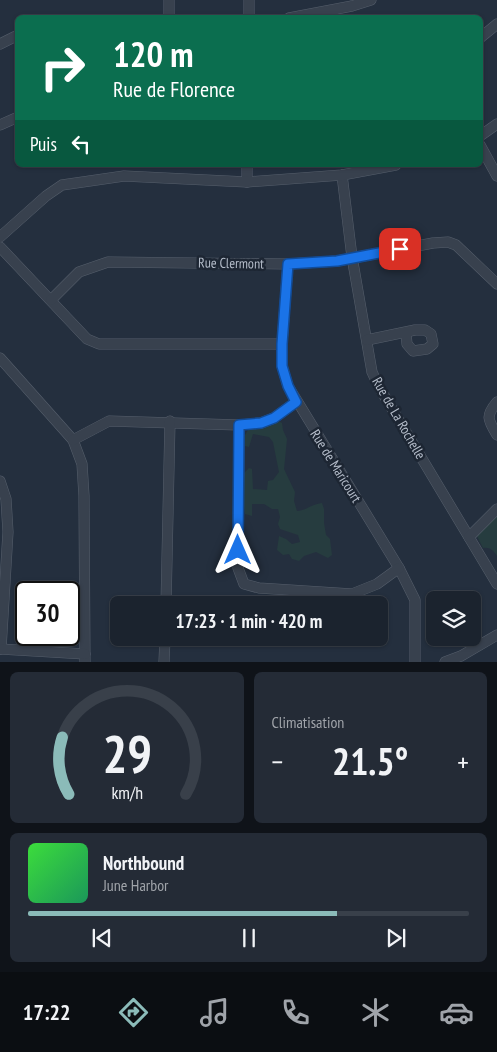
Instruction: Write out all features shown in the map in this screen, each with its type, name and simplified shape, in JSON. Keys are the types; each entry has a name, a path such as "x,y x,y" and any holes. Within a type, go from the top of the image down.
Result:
{"street":[{"path":"169,0 169,15"},
{"path":"249,0 250,15"},
{"path":"322,15 351,3 371,0"},
{"path":"483,36 497,24"},
{"path":"0,44 15,37"},
{"path":"0,125 15,118"},
{"path":"483,134 497,124"},
{"path":"483,150 497,176"},
{"path":"246,182 247,167"},
{"path":"0,237 46,196 62,185 124,176 246,182 342,174 384,167"},
{"name":"Rue de La Rochelle","path":"342,174 352,257 372,372 379,387 497,584"},
{"name":"Rue Clermont","path":"51,300 78,272 108,262 288,264 337,261 448,242 456,245 497,284"},
{"path":"0,247 87,339 99,344 282,344"},
{"name":"Rue de Maricourt","path":"288,264 282,344 282,366 288,386 296,402 399,568 415,600 415,662"},
{"path":"367,340 406,333"},
{"path":"0,358 73,440 82,464 84,496 85,658 1,649 8,532 6,499 0,481"},
{"path":"73,440 109,421 239,425 261,423 274,418 296,402"},
{"path":"497,402 489,412 488,417 497,435"},
{"path":"166,596 170,422"},
{"path":"239,425 238,568 244,584 259,588 352,594 377,584 399,568"},
{"path":"469,537 497,509"},
{"path":"445,662 461,656 497,635"},
{"path":"164,662 165,646"}],"green space":[{"path":"278,421 282,423 287,439 284,469 295,492 294,501 297,511 322,503 326,535 330,539 332,555 328,558 316,552 304,556 299,561 292,559 289,554 283,555 277,550 279,536 292,544 300,542 298,535 280,529 278,509 272,509 264,504 252,504 252,516 245,514 244,473 249,468 252,469 253,489 267,490 268,481 273,480 279,472 273,442 269,437 253,434 249,447 245,446 245,435 248,430 265,427"},
{"path":"497,515 497,556 491,549 483,548 476,534"}],"route":[{"path":"238,550 239,425 261,423 274,418 296,402 288,386 282,366 288,264 337,261 400,249"}]}
